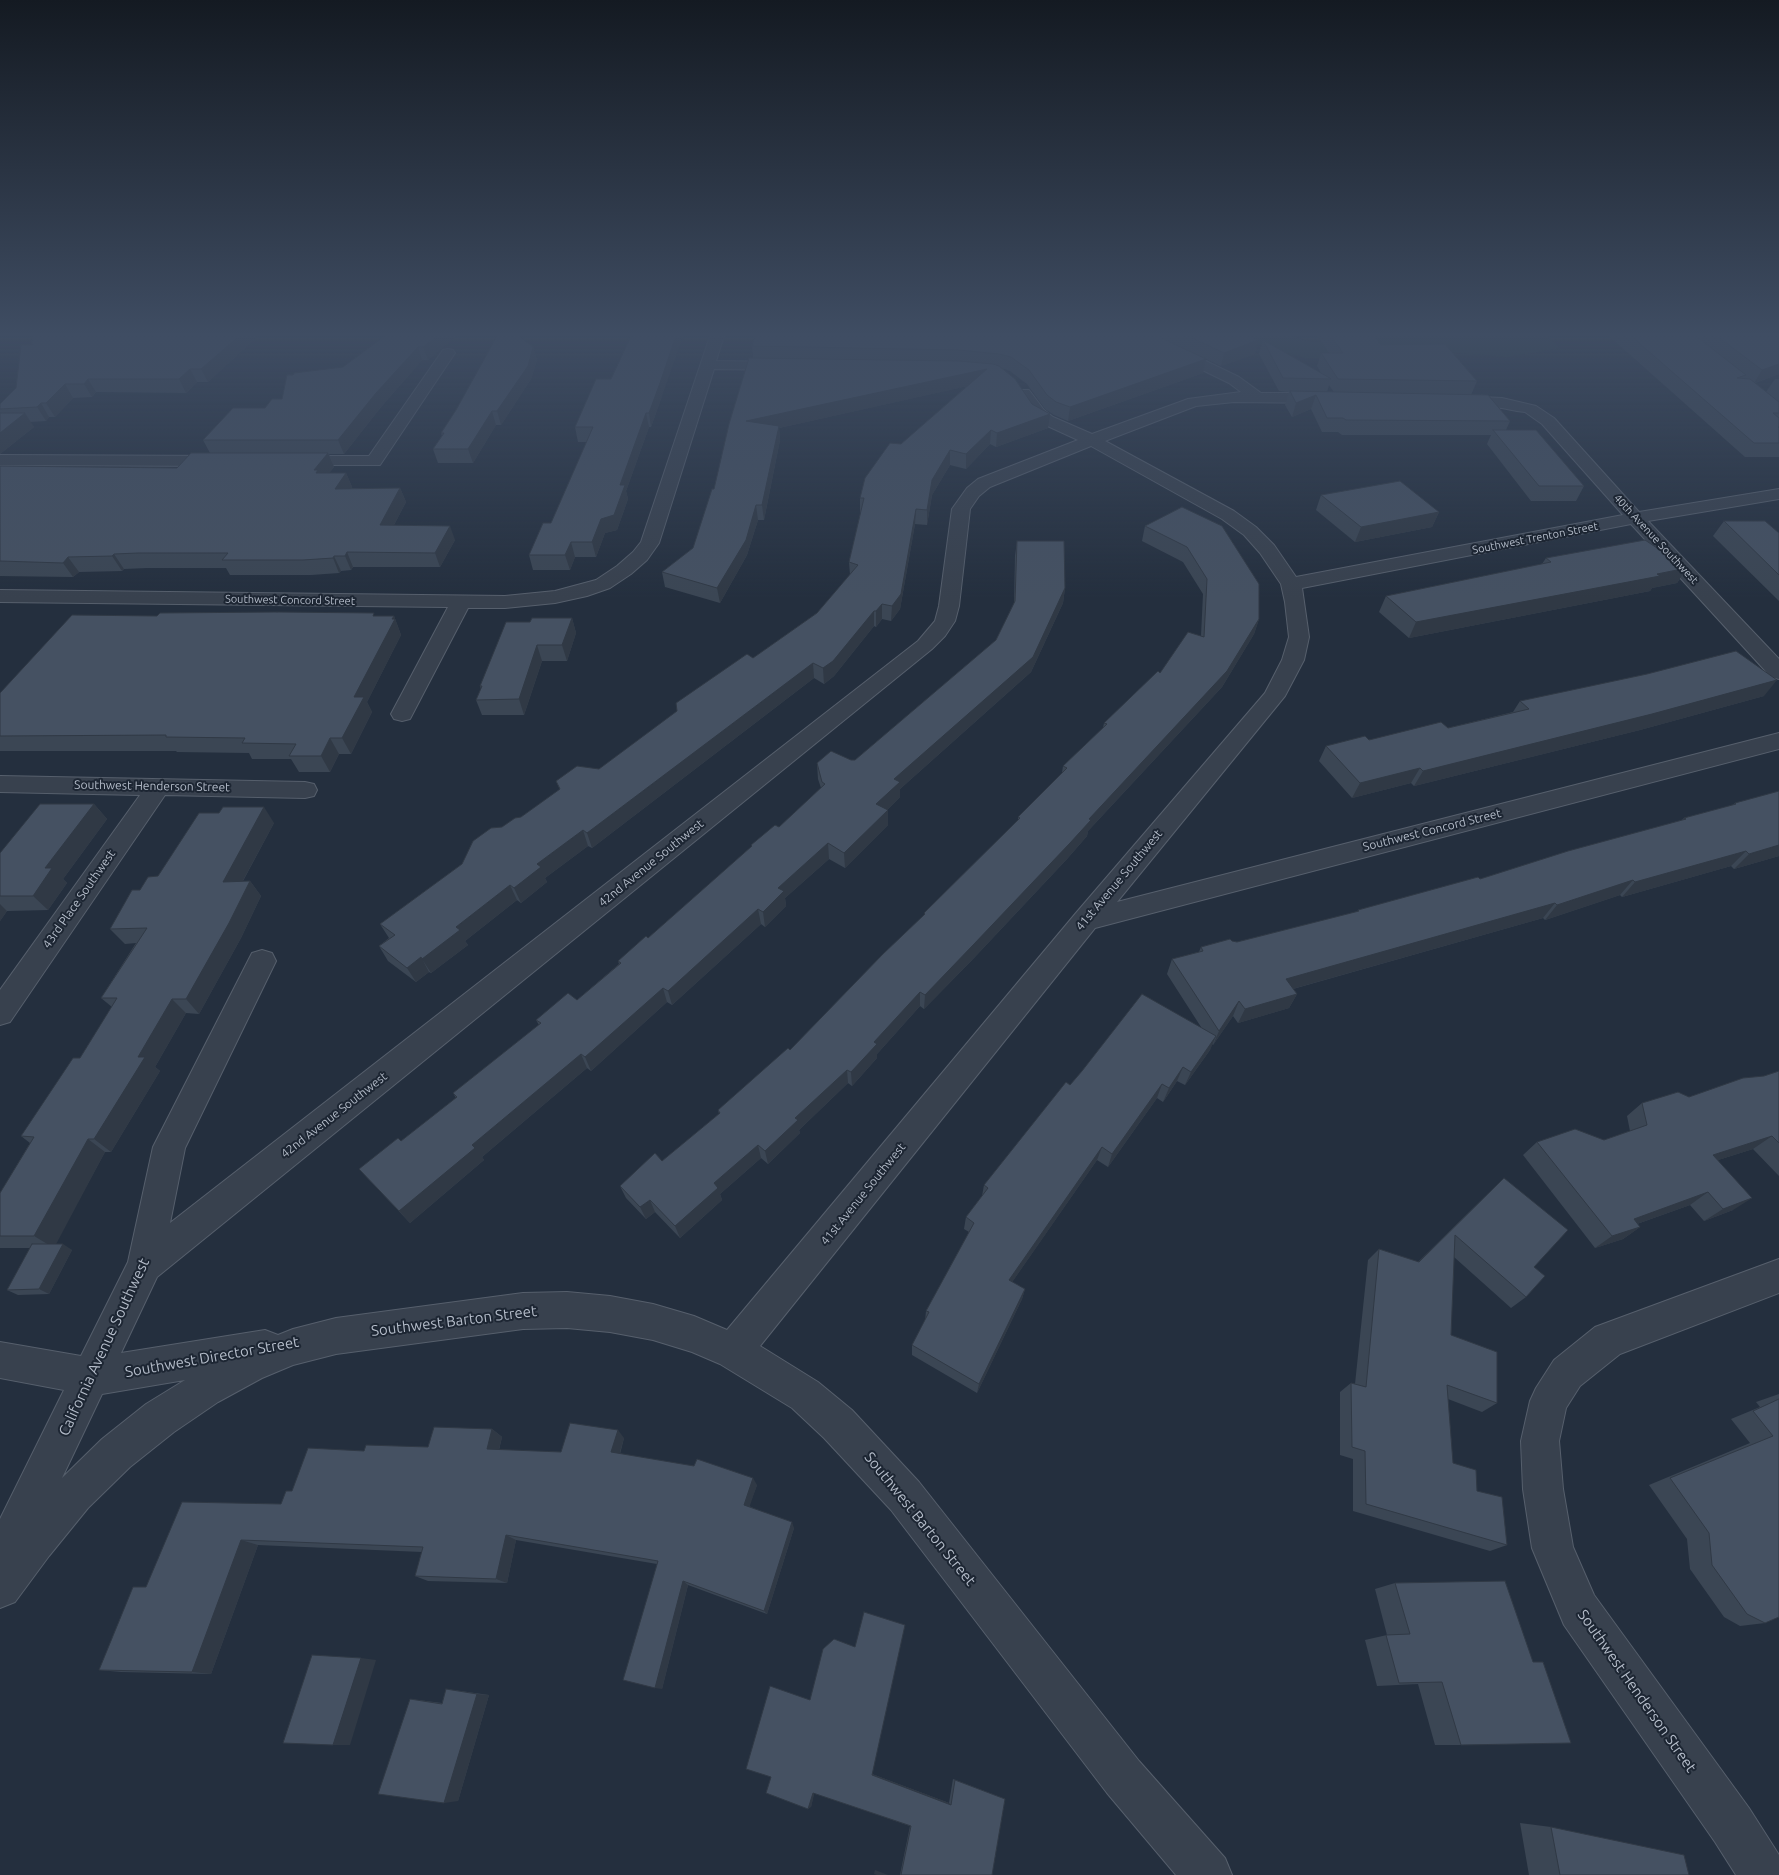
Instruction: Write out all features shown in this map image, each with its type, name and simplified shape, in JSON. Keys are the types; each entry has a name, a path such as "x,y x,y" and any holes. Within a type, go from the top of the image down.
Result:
{"street":[{"path":"278,461 374,461 400,424"},
{"name":"Southwest Concord Street","path":"0,596 461,602 532,601 580,592 603,584 624,570 650,544 689,424"},
{"name":"41st Avenue Southwest","path":"733,1351 1086,920 1274,696 1293,660 1299,637 1296,607 1291,584 1267,549 1250,531 1235,520 1092,440 1056,424"},
{"name":"42nd Avenue Southwest","path":"145,1265 925,645 938,632 949,606 961,510 973,492 984,484 1134,424"},
{"name":"40th Avenue Southwest","path":"1550,424 1635,518 1779,672"},
{"path":"0,460 239,461"},
{"name":"Southwest Trenton Street","path":"1291,584 1635,518 1779,494"},
{"path":"402,714 461,602"},
{"name":"Southwest Concord Street","path":"1086,920 1779,741"},
{"name":"Southwest Henderson Street","path":"0,784 305,790"},
{"name":"43rd Place Southwest","path":"0,1013 159,786"},
{"name":"California Avenue Southwest","path":"0,1563 145,1265 169,1147 262,961"},
{"name":"Southwest Henderson Street","path":"1764,1875 1732,1826 1579,1610 1553,1548 1543,1490 1540,1441 1549,1401 1567,1373 1608,1340 1779,1276"},
{"name":"Southwest Barton Street","path":"0,1587 34,1540 74,1494 116,1453 160,1418 205,1389 249,1365 293,1347 336,1336 523,1311 567,1310 610,1314 653,1322 694,1334 733,1351 805,1396 838,1424 906,1496 1122,1777 1208,1875"},
{"name":"Southwest Director Street","path":"0,1360 92,1377 336,1336"}],"building":[{"path":"0,424 12,424 0,433"},
{"path":"218,424 351,424 338,440 203,440"},
{"path":"447,424 484,424 468,449 433,449 444,433 441,433"},
{"path":"577,424 642,424 620,485 625,485 614,515 601,519 592,542 571,542 565,555 529,555 543,523 551,523 593,427 575,427"},
{"path":"729,424 762,424 779,426 762,505 756,505 746,540 717,588 662,572 693,548 712,489 714,489"},
{"path":"925,424 1024,424 997,433 991,430 966,454 950,450 932,480 927,510 916,509 901,594 892,606 882,604 874,611 833,661 823,668 813,663 587,833 583,830 537,864 541,867 514,888 510,885 456,927 460,930 422,959 421,957 407,968 379,946 395,935 380,924 462,864 473,841 491,828 502,827 515,818 521,817 560,789 556,781 577,766 599,769 677,711 676,703 747,654 753,658 817,613 858,565 849,562 864,498 860,498 865,478 890,443 901,444"},
{"path":"1732,424 1779,424 1779,443 1754,443"},
{"path":"1493,430 1536,430 1584,486 1539,486"},
{"path":"191,453 328,453 314,470 318,470 316,473 346,473 335,489 400,488 380,525 450,526 435,553 347,552 345,556 303,560 222,560 228,553 138,553 114,554 112,556 68,557 63,563 0,561 0,466 177,468"},
{"path":"1400,481 1439,512 1361,527 1321,495"},
{"path":"1182,507 1222,526 1259,584 1259,619 1227,671 1089,819 1091,820 1070,843 974,944 925,995 920,992 874,1042 877,1044 851,1072 847,1070 795,1118 798,1120 765,1151 758,1145 714,1183 718,1188 675,1226 650,1200 640,1207 620,1186 655,1153 662,1161 720,1113 718,1110 788,1048 790,1050 883,954 1020,818 1018,817 1067,768 1063,766 1107,724 1104,723 1158,671 1160,673 1188,632 1204,637 1207,579 1187,547 1145,526"},
{"path":"1724,521 1765,521 1779,533 1779,575"},
{"path":"1645,540 1687,568 1657,574 1660,576 1416,622 1386,596 1551,562 1546,558"},
{"path":"1017,541 1064,541 1065,588 1033,657 894,779 900,782 876,804 888,810 844,853 828,843 778,888 784,891 763,912 758,909 668,991 663,988 585,1057 581,1054 472,1145 475,1148 399,1211 359,1169 398,1138 401,1141 457,1097 453,1093 541,1023 536,1020 568,993 577,1000 621,963 618,961 646,936 648,938 751,845 775,825 779,827 825,784 822,782 817,763 831,751 855,760 996,640 1015,601"},
{"path":"160,613 374,613 373,616 394,616 392,619 395,619 354,697 364,697 342,738 330,738 321,756 289,756 296,744 242,743 245,738 166,737 166,735 0,736 0,693 72,615 157,616"},
{"path":"532,618 572,618 562,645 537,645 519,699 476,700 506,622 530,622"},
{"path":"1736,651 1777,680 1652,714 1423,771 1420,768 1360,783 1326,746 1365,736 1369,740 1441,722 1448,728 1529,709 1520,701 1647,674"},
{"path":"1779,791 1779,845 1749,854 1746,851 1635,882 1633,880 1557,905 1555,903 1286,979 1297,994 1245,1009 1239,1001 1219,1031 1172,959 1203,951 1201,947 1230,939 1237,942 1359,911 1478,877 1480,879 1568,851"},
{"path":"40,804 94,804 45,868 52,868 33,896 0,896 0,853"},
{"path":"223,807 264,807 223,882 250,881 229,923 186,999 172,999 138,1057 145,1057 94,1139 88,1139 34,1236 0,1236 0,1193 34,1137 21,1136 73,1058 80,1058 117,998 101,998 147,928 110,929 132,890 140,890 148,877 158,876 199,813 219,813"},
{"path":"1142,994 1216,1036 1191,1072 1183,1067 1169,1088 1162,1084 1112,1154 1102,1147 1009,1280 1025,1289 979,1384 912,1345 929,1312 926,1311 974,1223 966,1217 988,1188 984,1185 1066,1082 1070,1085 1082,1071"},
{"path":"1779,1071 1779,1143 1772,1136 1713,1155 1752,1198 1723,1209 1708,1192 1634,1219 1640,1227 1612,1236 1537,1142 1575,1129 1604,1140 1647,1125 1642,1103 1678,1092 1689,1097 1743,1078 1764,1076"},
{"path":"1504,1178 1568,1230 1534,1267 1545,1276 1526,1297 1455,1235 1451,1335 1497,1352 1497,1403 1447,1385 1453,1463 1476,1470 1477,1491 1502,1497 1507,1545 1366,1504 1365,1451 1352,1447 1351,1383 1366,1387 1379,1249 1419,1262"},
{"path":"32,1244 63,1244 39,1289 7,1290"},
{"path":"1779,1399 1779,1617 1765,1623 1747,1614 1712,1565 1709,1533 1670,1478 1773,1436 1753,1411"},
{"path":"570,1423 618,1430 611,1452 694,1466 697,1459 753,1478 744,1505 792,1522 764,1611 683,1581 655,1688 623,1680 658,1561 506,1535 496,1579 415,1576 423,1547 241,1540 192,1672 99,1670 133,1587 146,1587 182,1502 281,1504 286,1491 292,1491 308,1448 364,1451 366,1445 428,1447 434,1427 492,1429 487,1449 561,1452"},
{"path":"1505,1581 1533,1662 1543,1662 1571,1743 1461,1745 1442,1682 1399,1683 1386,1635 1410,1634 1395,1583"},
{"path":"864,1612 905,1625 872,1775 951,1805 955,1780 1005,1799 992,1875 901,1875 911,1826 813,1793 808,1809 766,1793 771,1777 746,1769 770,1686 810,1700 823,1649 834,1639 855,1647"},
{"path":"312,1655 361,1658 333,1745 283,1743"},
{"path":"446,1689 477,1694 444,1803 378,1794 410,1699 442,1704"},
{"path":"1551,1827 1684,1855 1689,1875 1560,1875"}]}
